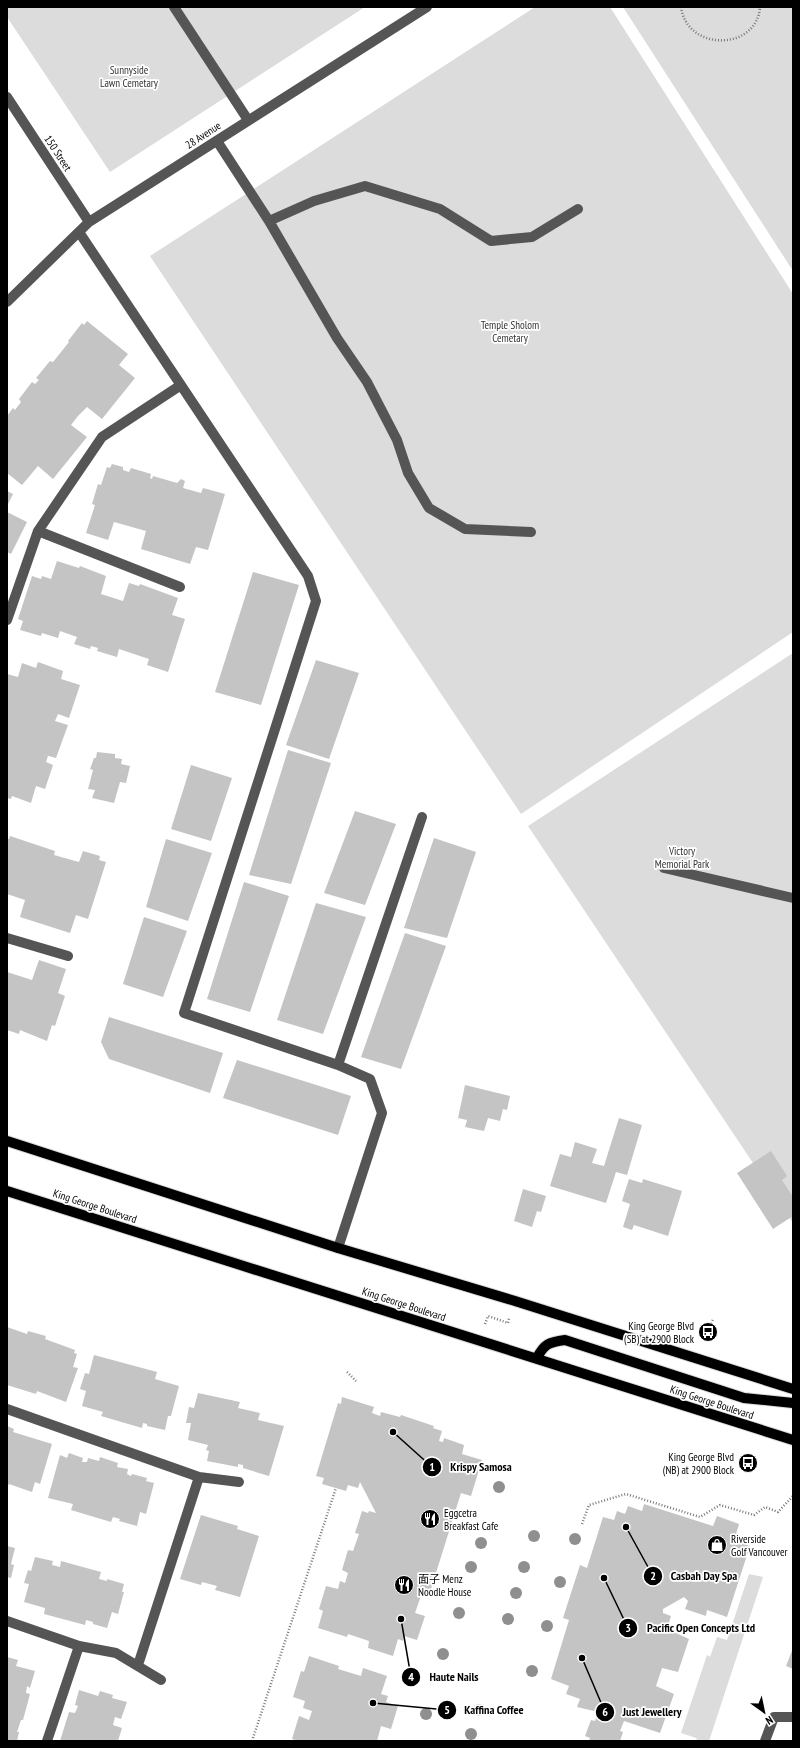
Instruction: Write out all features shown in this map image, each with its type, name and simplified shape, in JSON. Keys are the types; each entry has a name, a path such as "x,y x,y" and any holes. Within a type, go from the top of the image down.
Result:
{"main road":[{"path":"7,1141 338,1248 514,1301 793,1389"},
{"name":"King George Boulevard","path":"7,1190 793,1440"},
{"path":"537,1358 542,1348 552,1341 564,1340 744,1398 793,1403"}],"street":[{"path":"174,7 248,120"},
{"name":"28 Avenue","path":"7,302 88,222 427,7"},
{"name":"150 Street","path":"7,97 88,222"},
{"path":"217,141 269,221 337,338 367,382 397,440 408,473 429,508 465,530 532,532"},
{"path":"269,221 314,200 365,186 440,209 491,241 532,237 578,209"},
{"path":"79,232 308,576 316,601 184,1013 338,1065 370,1079 382,1113 338,1248"},
{"path":"7,620 38,531 102,437 181,385"},
{"path":"38,531 180,588"},
{"path":"338,1065 422,817"},
{"path":"664,868 793,898"},
{"path":"7,938 68,956"},
{"path":"7,1409 199,1477 239,1482"},
{"path":"138,1666 199,1477"},
{"path":"7,1621 79,1646 116,1653 161,1680"},
{"path":"47,1741 79,1646"},
{"path":"765,1741 774,1717 793,1716"}],"path":[{"path":"681,7 687,24 696,34 708,39 720,41 733,39 745,33 754,23 760,7"},
{"path":"484,1329 488,1316 508,1323 511,1312"},
{"path":"708,1332 713,1318"},
{"path":"347,1372 356,1381"},
{"path":"252,1741 336,1488"},
{"path":"582,1524 589,1505 626,1494 700,1517 720,1505 754,1515 765,1507 778,1512 793,1496"}],"green space":[{"name":"Sunnyside Lawn Cemetary","path":"7,7 365,7 110,172 7,17"},
{"name":"Temple Sholom Cemetary","path":"535,7 610,7 793,294 793,632 521,814 150,256"},
{"path":"623,7 793,7 793,271"},
{"name":"Victory Memorial Park","path":"793,653 793,1223 528,826"},
{"path":"749,1574 763,1577 709,1741 698,1741 696,1738 681,1733 707,1655 710,1657 717,1637 727,1640"}],"building":[{"path":"87,321 128,354 119,365 135,378 102,419 87,407 78,416 71,425 87,437 53,479 38,466 22,485 7,473 7,416 13,408 15,410 21,402 19,399 32,382 35,384 39,380 36,378 50,361 53,362 82,323 84,325"},
{"path":"112,464 123,467 123,470 129,472 131,468 151,474 150,478 152,479 153,476 177,483 181,479 185,481 183,488 201,493 203,488 225,494 208,550 196,547 190,564 141,549 146,531 114,522 108,540 86,533 95,505 92,504 98,484 101,485 107,467 110,468"},
{"path":"7,491 13,494 7,506"},
{"path":"7,512 27,522 11,554 7,552"},
{"path":"57,561 79,568 80,566 106,576 101,594 123,601 129,583 139,586 140,584 178,598 172,615 185,619 168,672 147,665 149,659 119,649 117,657 97,651 98,648 91,646 90,649 74,644 77,637 60,631 58,638 42,633 41,636 20,630 23,621 18,619 32,576 41,579 42,576 51,579"},
{"path":"253,572 299,585 261,705 215,692"},
{"path":"316,660 359,673 329,759 286,745"},
{"path":"38,662 63,671 61,679 80,685 69,718 58,714 55,721 68,725 56,758 45,755 48,756 46,762 53,765 45,789 36,786 31,803 12,796 11,799 7,798 7,674 18,677 22,663 36,668"},
{"path":"288,750 331,763 291,884 249,875"},
{"path":"97,752 115,754 115,758 122,759 121,764 130,766 126,783 120,782 114,803 92,798 95,790 88,789 93,770 90,769 94,758 96,758"},
{"path":"191,765 232,778 211,841 171,829"},
{"path":"355,811 396,824 365,905 324,893"},
{"path":"10,836 55,851 54,855 79,862 83,851 100,856 99,860 106,862 88,919 76,915 70,933 20,917 25,900 7,894 7,839 9,839"},
{"path":"434,838 476,852 447,938 404,928"},
{"path":"166,839 212,853 188,921 146,907"},
{"path":"244,882 289,896 250,1012 207,999"},
{"path":"316,903 366,917 323,1034 277,1020"},
{"path":"144,917 187,931 163,997 123,984"},
{"path":"405,933 446,946 401,1069 361,1057"},
{"path":"39,960 66,969 58,993 65,996 55,1026 52,1025 47,1041 20,1030 19,1034 7,1030 7,972 32,980"},
{"path":"109,1017 223,1053 210,1093 109,1059 101,1042"},
{"path":"237,1060 351,1096 338,1135 223,1098"},
{"path":"465,1085 510,1096 507,1110 503,1109 500,1121 488,1118 484,1131 465,1127 467,1120 458,1118"},
{"path":"619,1118 642,1125 627,1175 616,1172 606,1203 550,1186 560,1154 571,1157 575,1142 597,1149 592,1163 604,1166"},
{"path":"771,1151 787,1176 782,1180 793,1197 793,1216 773,1229 737,1173"},
{"path":"629,1179 642,1183 643,1179 682,1191 668,1236 634,1225 632,1230 623,1227 630,1204 622,1201"},
{"path":"523,1189 546,1196 541,1212 537,1211 532,1227 514,1221"},
{"path":"7,1327 27,1334 28,1331 46,1336 45,1339 75,1350 74,1353 77,1354 73,1367 78,1368 66,1402 37,1391 36,1394 7,1385"},
{"path":"94,1355 157,1372 155,1379 179,1386 171,1416 168,1416 165,1430 147,1426 147,1424 143,1423 142,1428 101,1416 103,1412 82,1406 86,1391 80,1389 85,1373 89,1374"},
{"path":"198,1393 240,1402 238,1408 260,1413 258,1420 284,1426 269,1476 243,1468 243,1465 238,1464 238,1467 207,1461 209,1451 206,1450 208,1445 188,1440 191,1423 186,1423 189,1407 194,1408"},
{"path":"342,1397 374,1407 372,1413 380,1416 381,1412 400,1417 401,1415 434,1426 433,1428 442,1431 439,1441 443,1442 444,1438 464,1445 462,1454 482,1460 471,1496 461,1493 430,1592 423,1590 415,1613 425,1616 417,1640 404,1636 403,1641 398,1639 393,1656 368,1648 369,1641 348,1634 347,1637 318,1628 323,1611 319,1609 326,1586 338,1589 340,1581 345,1583 348,1573 342,1570 348,1550 353,1551 359,1534 355,1533 362,1511 376,1513 360,1482 358,1488 348,1485 346,1491 322,1484 324,1478 316,1476 338,1403 341,1404"},
{"path":"7,1426 14,1429 13,1432 52,1444 40,1484 35,1482 32,1492 9,1484 7,1487"},
{"path":"69,1453 83,1458 82,1462 87,1462 88,1458 99,1461 100,1457 118,1463 117,1467 128,1469 127,1474 147,1478 146,1481 154,1483 146,1514 140,1512 137,1526 119,1521 120,1519 113,1517 111,1522 71,1510 73,1504 48,1498 60,1455 67,1458"},
{"path":"644,1504 713,1526 717,1516 739,1524 734,1541 750,1546 727,1617 707,1610 706,1616 685,1609 688,1601 684,1597 663,1609 663,1613 671,1616 667,1629 689,1639 678,1672 662,1668 656,1686 674,1694 660,1733 624,1721 620,1731 623,1732 620,1741 589,1741 590,1738 585,1736 591,1720 595,1721 598,1712 577,1707 580,1699 566,1694 569,1686 551,1679 569,1620 563,1618 580,1565 587,1568 603,1517 614,1520 617,1511 625,1514 628,1506 642,1511"},
{"path":"201,1515 238,1526 237,1529 259,1536 240,1597 215,1590 217,1586 202,1582 201,1585 180,1579"},
{"path":"7,1546 15,1548 11,1564 14,1565 11,1578 7,1577"},
{"path":"35,1557 53,1561 52,1565 60,1567 61,1561 101,1572 99,1579 107,1581 107,1579 124,1584 122,1592 124,1592 118,1614 112,1612 107,1628 93,1624 93,1622 86,1620 85,1625 44,1614 45,1608 24,1602 29,1584 24,1583 28,1570 31,1571"},
{"path":"793,1648 793,1669 786,1666"},
{"path":"309,1656 339,1666 338,1669 361,1676 363,1668 387,1676 381,1694 388,1696 386,1702 398,1706 391,1729 381,1726 377,1741 298,1741 292,1739 299,1716 309,1720 312,1711 303,1708 305,1701 293,1697 301,1671 304,1672"},
{"path":"7,1657 18,1660 16,1666 35,1671 30,1688 27,1686 26,1693 30,1694 23,1720 21,1720 17,1732 19,1732 17,1741 7,1741"},
{"path":"79,1690 98,1696 100,1691 113,1695 112,1698 127,1702 121,1719 115,1717 113,1725 122,1728 118,1741 60,1741 69,1712 75,1713 78,1706 75,1705"}],"place":[{"name":"King George Blvd (SB) at 2900 Block","path":"708,1332"},
{"name":"Krispy Samosa","path":"393,1432"},
{"name":"King George Blvd (NB) at 2900 Block","path":"748,1463"},
{"name":"Eggcetra Breakfast Cafe","path":"430,1519"},
{"name":"Casbah Day Spa","path":"626,1527"},
{"name":"Riverside Golf Vancouver","path":"717,1545"},
{"name":"Pacific Open Concepts Ltd","path":"604,1578"},
{"name":"面子 Menz Noodle House","path":"404,1585"},
{"name":"Haute Nails","path":"401,1619"},
{"name":"Just Jewellery","path":"582,1658"},
{"name":"Kaffina Coffee","path":"373,1703"}]}
